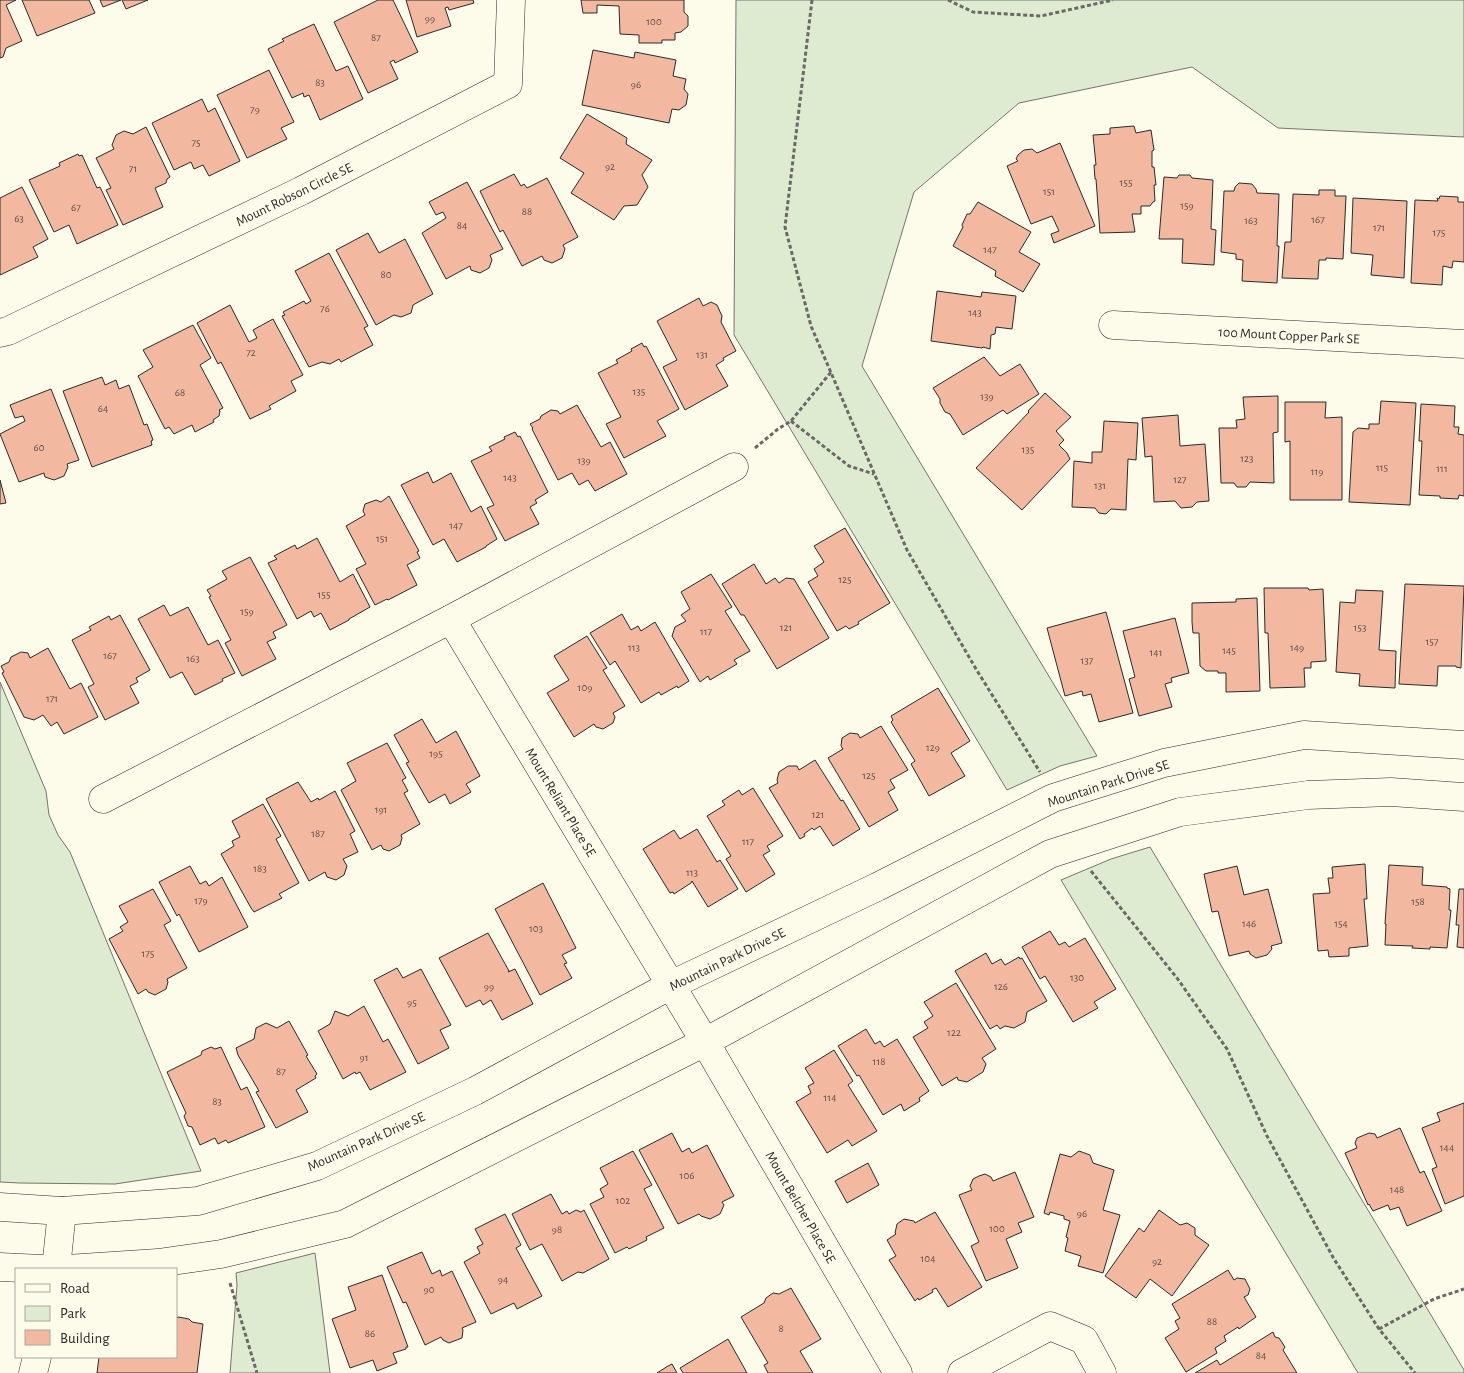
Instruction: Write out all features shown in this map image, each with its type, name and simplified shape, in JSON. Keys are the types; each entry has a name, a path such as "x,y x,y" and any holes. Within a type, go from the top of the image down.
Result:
{"street":[{"name":"Mount Robson Circle SE","path":"0,333 8,331 301,192 508,84 511,0"},
{"name":"100 Mount Copper Park SE","path":"1113,325 1464,344"},
{"path":"103,799 451,619 734,467"},
{"name":"Mount Reliant Place SE","path":"451,619 704,1042"},
{"name":"Mountain Park Drive SE","path":"0,1207 62,1211 198,1201 316,1166 475,1091 670,985 877,887 1053,798 1164,763 1304,735 1464,745"},
{"path":"82,1268 158,1263 221,1254 345,1224 704,1042 1050,854 1180,812 1308,795 1391,792 1464,797"},
{"name":"Mount Belcher Place SE","path":"704,1042 898,1373"},
{"path":"56,1268 62,1211"},
{"path":"0,1267 21,1268"},
{"path":"962,1373 1050,1326 1084,1340 1102,1373"},
{"path":"33,1373 37,1358"}],"path":[{"path":"812,0 785,228 811,326 907,550 976,669 1043,777"},
{"path":"948,0 973,12 1041,16 1113,0"},
{"path":"734,467 778,429 792,421 831,372"},
{"path":"792,421 849,466 875,474"},
{"path":"1086,865 1176,978 1227,1049 1267,1136 1334,1258 1379,1329 1415,1373"},
{"path":"221,1254 257,1373"},
{"path":"1379,1329 1434,1300 1464,1289"}],"green space":[{"path":"736,0 1464,0 1464,137 1278,128 1192,67 1019,103 914,192 862,366 1097,756 1060,766 1007,790 734,335"},
{"path":"0,682 46,791 49,815 58,835 70,852 201,1171 115,1184 0,1182"},
{"path":"1150,847 1464,1370 1464,1373 1358,1373 1061,880 1111,859"},
{"path":"315,1253 330,1373 230,1373 237,1285 236,1273"}],"building":[{"path":"0,0 16,0 6,5 22,41 6,48 3,57 0,58"},
{"path":"22,0 89,0 95,13 37,36"},
{"path":"100,0 121,0 103,7"},
{"path":"122,0 148,0 126,9"},
{"path":"378,0 393,0 418,52 395,63 394,60 390,62 398,79 368,93 334,22"},
{"path":"406,0 473,0 474,3 449,10 448,7 445,8 451,26 417,37"},
{"path":"581,0 684,0 684,12 688,16 688,26 681,32 675,33 675,40 662,40 662,43 639,43 639,35 620,34 619,6 597,5 597,13 583,13"},
{"path":"314,24 336,71 348,66 363,99 320,120 309,95 304,97 303,93 292,98 268,49 284,41 282,39"},
{"path":"593,50 634,58 635,52 676,60 673,76 686,79 684,89 688,94 686,105 679,110 672,109 669,123 582,105"},
{"path":"269,70 294,122 281,128 287,139 247,158 217,95"},
{"path":"202,99 208,112 215,108 240,161 209,176 203,165 194,169 191,162 174,170 152,123"},
{"path":"587,114 627,138 626,144 652,160 642,175 648,187 637,205 624,206 614,220 571,193 584,173 560,158"},
{"path":"1134,126 1136,133 1151,130 1154,150 1152,151 1152,167 1154,167 1156,185 1154,185 1155,201 1150,206 1141,206 1141,214 1132,214 1135,232 1100,233 1093,135 1110,134 1110,128"},
{"path":"146,127 170,177 166,183 155,188 163,207 123,225 106,190 111,188 96,158 114,149 112,145 116,135 124,131 133,134"},
{"path":"1060,143 1095,226 1054,243 1051,234 1059,231 1052,216 1031,224 1007,166 1018,161 1016,159 1018,155 1024,150 1032,149 1037,153"},
{"path":"78,154 79,156 82,155 97,188 100,187 118,225 77,244 69,225 54,232 29,180 60,166 59,163"},
{"path":"514,174 521,186 524,184 527,188 547,178 578,237 563,245 565,249 562,258 552,263 544,260 542,256 522,266 503,230 500,232 480,191"},
{"path":"1179,175 1190,175 1192,178 1213,180 1211,229 1216,230 1214,265 1182,263 1183,239 1159,239 1164,177 1177,178"},
{"path":"467,182 503,249 490,255 492,260 489,268 480,273 471,270 470,266 446,279 422,233 446,218 443,212 436,215 429,202"},
{"path":"1239,183 1252,184 1257,193 1279,194 1277,283 1242,281 1243,260 1236,259 1236,254 1221,252 1224,191 1234,191"},
{"path":"22,187 48,239 33,247 38,257 0,275 0,198"},
{"path":"1319,190 1335,190 1335,196 1346,196 1343,259 1326,258 1326,260 1319,260 1318,279 1282,278 1285,242 1291,242 1293,194 1319,195"},
{"path":"1440,196 1458,197 1458,202 1464,202 1464,262 1453,261 1452,268 1443,266 1442,285 1411,283 1415,200 1438,201 1437,198 1439,199"},
{"path":"1353,198 1407,201 1404,278 1371,275 1373,255 1351,253"},
{"path":"978,202 1031,232 1019,252 1040,264 1023,292 995,276 996,271 953,246 963,227 962,225 967,214 970,214"},
{"path":"368,233 379,253 405,239 433,294 413,305 411,313 401,317 394,315 376,325 336,250"},
{"path":"329,253 368,326 364,328 373,345 341,362 339,359 330,364 322,362 309,367 282,316 285,315 283,312 304,301 306,304 311,301 295,271"},
{"path":"937,291 981,297 982,292 1016,296 1012,329 996,327 995,334 991,335 990,349 931,341"},
{"path":"699,298 703,306 711,302 717,305 722,316 721,322 736,351 723,358 724,360 716,365 728,386 685,410 663,367 677,360 657,321"},
{"path":"230,305 249,342 257,338 253,330 273,319 303,375 291,381 296,391 269,406 271,409 250,419 221,362 218,364 197,323"},
{"path":"193,325 211,358 200,365 223,408 219,410 219,416 213,420 214,422 195,432 192,425 174,434 169,427 165,429 138,376 153,367 143,350"},
{"path":"642,343 644,347 646,346 679,409 657,421 666,436 624,458 606,424 621,417 598,373 618,363 616,360"},
{"path":"984,357 1000,376 1020,364 1039,394 1007,414 1003,410 963,435 950,414 945,412 933,388"},
{"path":"102,377 105,385 116,380 119,389 129,385 144,425 147,424 153,440 151,441 152,445 92,467 63,391"},
{"path":"51,389 79,460 67,464 68,467 64,476 54,480 45,477 44,473 19,482 0,434 25,421 23,416 15,418 10,405"},
{"path":"1045,393 1071,417 1056,431 1064,440 1059,445 1070,459 1022,510 976,468"},
{"path":"1278,396 1278,432 1273,433 1274,483 1250,482 1246,487 1237,487 1234,483 1221,483 1219,428 1237,428 1236,420 1245,419 1243,397"},
{"path":"1381,401 1416,403 1410,505 1349,502 1353,432 1358,428 1369,429 1369,424 1379,424"},
{"path":"1285,402 1326,402 1325,418 1342,417 1342,500 1290,500 1290,441 1285,442"},
{"path":"1421,404 1455,406 1454,427 1459,427 1458,434 1464,435 1464,496 1459,495 1458,499 1419,495 1422,441 1419,441"},
{"path":"577,405 601,447 610,442 627,474 595,491 588,480 579,485 572,473 558,480 530,424 551,410 558,411 560,414"},
{"path":"1178,415 1180,446 1205,444 1209,501 1197,502 1192,507 1181,508 1175,501 1154,502 1152,456 1145,457 1142,418"},
{"path":"1104,421 1138,423 1136,460 1128,459 1126,510 1111,509 1106,514 1099,513 1095,508 1072,507 1074,461 1092,463 1092,452 1102,452"},
{"path":"515,432 518,437 520,436 548,492 535,500 537,503 530,507 539,524 505,541 487,508 494,505 471,461 492,451 489,447"},
{"path":"428,472 433,483 451,473 471,512 481,506 497,539 457,562 444,539 433,545 401,485"},
{"path":"0,480 6,503 0,504"},
{"path":"389,496 419,551 417,552 420,558 407,565 417,585 375,605 356,569 366,564 346,526 365,515 363,511 365,504 376,500 381,502"},
{"path":"845,528 890,603 858,622 859,624 849,629 846,626 837,631 808,582 818,576 814,569 824,562 814,546"},
{"path":"317,538 340,582 353,574 370,607 330,630 321,613 314,617 311,611 297,619 268,563 277,559 274,556 295,545 297,549"},
{"path":"250,557 287,625 273,632 276,638 267,642 276,659 242,676 225,643 231,640 207,590 227,579 222,571"},
{"path":"754,564 766,584 775,578 779,583 786,578 794,579 829,638 777,669 744,615 741,615 722,584"},
{"path":"711,574 732,607 725,611 750,651 734,660 737,664 710,680 708,676 700,682 672,636 675,627 686,621 681,615 690,609 681,592"},
{"path":"1405,584 1464,586 1461,668 1456,666 1438,666 1437,686 1399,684"},
{"path":"1264,588 1323,589 1326,661 1311,662 1311,668 1304,668 1305,687 1270,688 1268,633 1265,633"},
{"path":"1356,590 1383,591 1379,650 1396,651 1395,688 1359,686 1360,674 1336,672 1340,602 1355,603"},
{"path":"1257,598 1260,691 1226,692 1226,673 1206,671 1200,666 1199,633 1193,633 1192,603 1236,602 1236,599"},
{"path":"164,605 170,616 188,607 208,645 218,640 235,673 195,695 182,672 170,678 138,619"},
{"path":"1106,612 1133,713 1099,722 1091,694 1083,696 1082,691 1065,696 1047,628"},
{"path":"622,614 631,630 638,626 641,631 655,622 689,681 661,695 659,692 641,703 615,661 610,665 590,633"},
{"path":"120,615 150,670 136,678 138,682 130,686 139,703 105,720 88,687 94,684 72,640 91,630 89,627 109,616 111,620"},
{"path":"1175,618 1189,673 1171,678 1172,682 1165,684 1172,707 1139,716 1129,679 1135,677 1123,631"},
{"path":"587,636 607,668 603,670 625,706 613,713 615,717 613,723 603,729 596,727 594,724 574,737 547,693 569,680 554,656"},
{"path":"48,648 70,689 81,683 98,717 64,734 57,722 51,726 43,715 34,720 24,717 2,673 4,672 1,666 9,662 11,657 21,652 28,653 30,658"},
{"path":"938,688 970,741 951,753 965,776 929,796 911,764 915,761 891,722 893,720 891,716"},
{"path":"422,719 436,743 456,731 480,776 466,784 471,792 450,804 445,794 429,803 406,763 409,762 394,735"},
{"path":"881,726 908,770 890,780 895,788 888,792 898,810 869,827 828,758 843,749 841,746 842,738 850,733 858,734 860,738"},
{"path":"387,743 406,778 402,780 408,791 404,793 420,824 401,835 400,845 389,851 383,849 381,845 372,850 341,790 356,781 347,763"},
{"path":"815,760 841,801 843,800 860,829 833,846 820,826 814,830 812,828 800,839 769,788 778,783 779,772 788,766 797,766 799,770"},
{"path":"298,782 311,802 318,798 319,800 335,791 355,831 350,834 358,852 343,859 347,866 344,875 336,880 327,877 325,872 309,881 266,799"},
{"path":"753,788 783,836 767,846 770,851 763,855 775,874 746,892 726,859 731,856 707,816 725,805 722,801 739,790 742,795"},
{"path":"263,804 281,836 276,839 299,883 279,894 282,898 254,912 221,854 234,846 232,841 240,837 232,821"},
{"path":"697,829 717,862 720,860 738,889 708,907 692,881 674,894 673,892 670,893 643,849 674,830 680,839"},
{"path":"1365,864 1367,899 1364,899 1368,946 1349,948 1349,956 1329,957 1328,950 1318,951 1313,894 1330,893 1328,878 1333,878 1332,867"},
{"path":"1389,865 1423,867 1422,885 1447,887 1450,889 1449,910 1451,910 1447,948 1430,947 1430,949 1385,945"},
{"path":"190,866 200,884 206,881 209,886 222,877 248,927 199,952 159,882"},
{"path":"1237,866 1244,895 1268,889 1282,943 1271,946 1272,949 1267,955 1256,958 1249,951 1229,956 1218,911 1212,912 1204,874"},
{"path":"543,883 576,948 562,955 567,963 564,964 572,978 540,995 495,909"},
{"path":"153,889 171,921 164,925 187,968 167,979 166,989 155,995 146,989 138,994 109,939 123,931 120,927 128,922 119,906"},
{"path":"1459,889 1464,889 1464,948 1457,947 1459,925 1456,925"},
{"path":"1050,931 1059,945 1065,942 1069,947 1085,938 1116,989 1094,1002 1098,1008 1073,1022 1045,976 1040,979 1022,947"},
{"path":"488,933 508,972 515,969 533,1004 502,1020 491,1000 483,1005 480,1000 466,1007 439,958"},
{"path":"986,953 992,964 1001,959 1005,965 1019,957 1020,959 1022,958 1047,1001 1027,1012 1025,1022 1014,1028 1005,1026 1000,1029 997,1025 990,1029 955,971"},
{"path":"397,968 403,978 421,969 451,1025 440,1030 449,1048 418,1064 374,980"},
{"path":"956,983 996,1049 982,1058 986,1064 983,1072 967,1082 958,1080 957,1077 942,1086 913,1037 928,1028 924,1022 933,1016 924,1002"},
{"path":"364,1006 383,1042 388,1039 406,1072 370,1090 360,1072 356,1074 355,1072 343,1079 318,1031 330,1024 335,1011 348,1016"},
{"path":"289,1021 317,1074 316,1078 296,1090 308,1112 276,1128 256,1092 259,1091 238,1055 236,1048 254,1039 256,1028 266,1023 277,1028"},
{"path":"866,1029 875,1044 880,1041 884,1047 897,1039 929,1091 919,1098 920,1101 904,1111 901,1104 883,1115 859,1075 857,1076 838,1046"},
{"path":"211,1047 215,1049 221,1047 241,1090 247,1087 265,1127 228,1143 226,1140 218,1144 215,1138 200,1145 192,1127 188,1126 184,1116 186,1113 167,1072 201,1055 202,1051"},
{"path":"834,1050 853,1081 848,1085 877,1131 852,1146 848,1140 827,1153 796,1102 811,1093 808,1086 814,1083 805,1068"},
{"path":"1464,1103 1464,1196 1445,1204 1432,1169 1437,1167 1422,1128 1440,1121 1437,1113"},
{"path":"1400,1128 1420,1173 1424,1171 1442,1211 1407,1226 1399,1207 1390,1210 1388,1205 1373,1211 1368,1205 1345,1153 1357,1148 1355,1143 1357,1138 1369,1133 1375,1134 1377,1138"},
{"path":"672,1133 682,1152 689,1148 692,1153 707,1145 734,1196 722,1202 724,1205 720,1214 710,1219 699,1214 678,1224 639,1150"},
{"path":"633,1151 652,1185 644,1189 664,1228 646,1237 647,1240 629,1249 627,1247 615,1253 590,1204 604,1197 600,1189 608,1184 600,1168"},
{"path":"1079,1151 1090,1155 1093,1163 1114,1170 1103,1210 1120,1215 1103,1273 1078,1266 1081,1256 1065,1251 1070,1221 1064,1219 1064,1216 1050,1212 1049,1215 1044,1213 1060,1154 1071,1157"},
{"path":"868,1163 879,1185 847,1203 835,1181"},
{"path":"1015,1172 1034,1217 1018,1223 1022,1232 1006,1239 1018,1268 986,1281 971,1246 979,1242 959,1195 972,1190 970,1186 973,1179 979,1176 985,1174 991,1177 993,1181"},
{"path":"551,1194 562,1214 567,1211 569,1214 576,1210 581,1212 584,1210 609,1259 583,1273 578,1272 562,1281 542,1244 530,1250 512,1214"},
{"path":"1159,1210 1180,1225 1187,1223 1195,1228 1195,1235 1209,1245 1172,1296 1150,1279 1136,1298 1105,1276 1139,1228 1144,1232"},
{"path":"935,1212 982,1287 948,1307 936,1288 932,1290 933,1292 915,1301 889,1260 896,1256 887,1240 896,1234 897,1224 904,1219 914,1221 915,1223"},
{"path":"505,1214 521,1245 516,1248 542,1296 517,1309 514,1303 491,1314 464,1262 480,1253 477,1247 483,1244 475,1229"},
{"path":"422,1252 432,1274 440,1270 442,1276 452,1271 476,1322 462,1328 462,1338 449,1343 441,1337 425,1345 406,1302 403,1303 387,1267"},
{"path":"1228,1270 1234,1280 1237,1278 1245,1279 1250,1289 1248,1295 1244,1297 1256,1317 1239,1329 1238,1327 1224,1336 1226,1341 1215,1348 1217,1353 1186,1372 1165,1338 1179,1329 1175,1321 1180,1318 1172,1304"},
{"path":"382,1275 408,1347 393,1353 397,1363 377,1371 373,1360 350,1368 332,1319 356,1310 348,1287"},
{"path":"791,1288 821,1339 800,1351 813,1373 768,1373 764,1365 768,1363 741,1317 764,1303 766,1298 773,1293 779,1294"},
{"path":"178,1317 203,1324 197,1373 97,1373 99,1358 178,1358"},
{"path":"1273,1332 1275,1337 1279,1338 1285,1347 1283,1350 1297,1373 1195,1373 1217,1360 1220,1365"},
{"path":"728,1339 747,1373 683,1373 680,1368"},
{"path":"672,1364 677,1373 657,1373 668,1366"}]}
